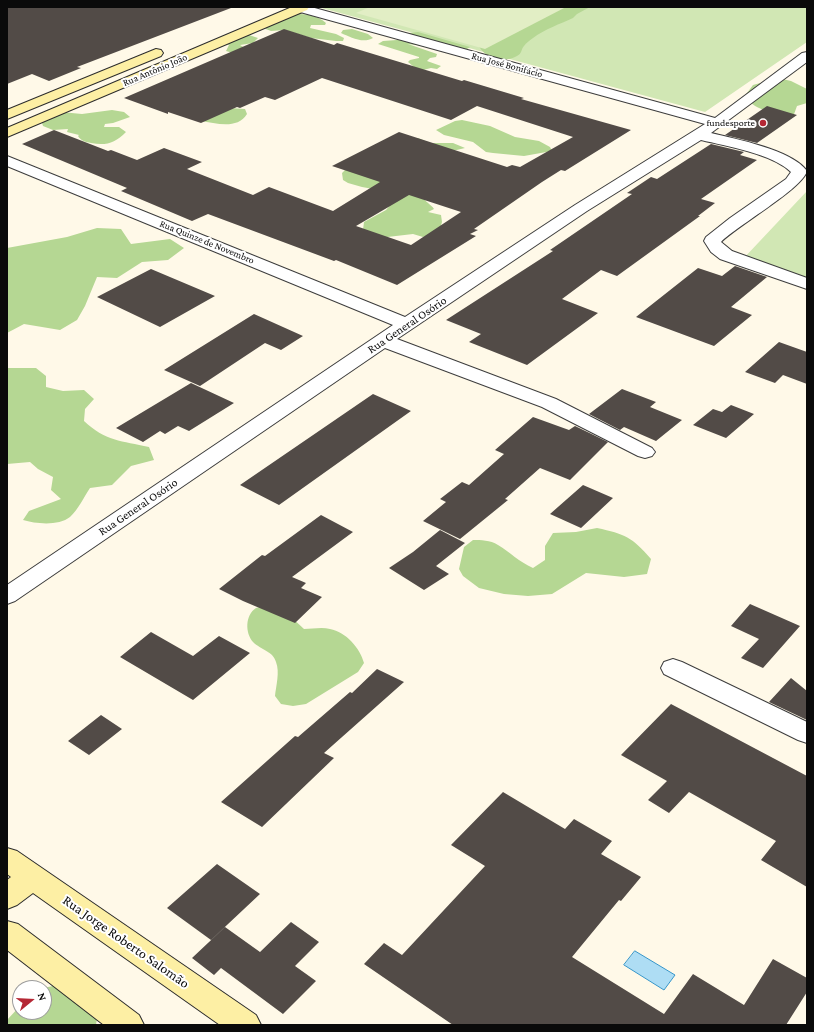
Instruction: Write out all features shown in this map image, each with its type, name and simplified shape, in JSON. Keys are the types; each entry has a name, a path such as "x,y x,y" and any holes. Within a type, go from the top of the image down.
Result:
{"main road":[{"name":"Rua Antônio João","path":"7,133 300,7"},
{"name":"Rua Antônio João","path":"7,115 165,49"},
{"name":"Rua Jorge Roberto Salomão","path":"7,859 245,1025"},
{"path":"7,897 32,877"},
{"path":"7,933 128,1025"}],"street":[{"name":"Rua José Bonifácio","path":"300,7 717,123"},
{"name":"Rua General Osório","path":"7,596 407,324 581,208 717,123 807,56"},
{"path":"700,134 776,157 797,167 799,171 798,175 792,182 736,221 717,236 712,242 726,255 807,284"},
{"name":"Rua Quinze de Novembro","path":"7,161 407,324"},
{"path":"384,341 549,403 645,452"},
{"path":"673,668 807,733"}],"green space":[{"path":"318,7 807,7 807,42 705,112"},
{"path":"370,7 566,7 485,49 356,13"},
{"path":"558,7 590,7 573,18 538,35 523,47 519,55 512,58 500,59 489,56 484,53 478,44"},
{"path":"295,14 319,18 326,23 325,25 311,25 310,28 336,34 344,38 343,41 311,38 285,30 271,31 258,26"},
{"path":"352,29 368,34 373,38 369,40 361,40 341,33 343,30"},
{"path":"233,32 240,32 258,38 253,43 240,45 245,48 233,53 226,51 229,45 223,43 220,38"},
{"path":"418,32 470,47 464,51 408,44 437,54 436,57 430,58 427,61 441,66 437,69 431,68 419,71 408,62 419,57 378,44 383,41 397,40 400,34"},
{"path":"778,78 791,81 807,89 807,103 797,106 793,117 761,109 744,97 753,85"},
{"path":"230,108 245,109 247,114 243,119 232,124 201,121"},
{"path":"112,110 124,112 130,117 105,124 104,127 119,127 126,132 118,139 106,144 89,143 79,138 79,135 67,132 68,129 53,130 43,126 41,120 61,112 82,114"},
{"path":"462,120 490,126 515,137 539,141 550,147 552,151 524,156 486,152 473,142 444,135 436,130 455,121"},
{"path":"418,138 430,143 453,143 465,148 444,153 424,198 434,209 428,212 441,215 442,222 439,232 423,237 413,234 379,238 363,230 364,222 386,210 392,203 379,190 362,187 343,180 342,173 345,170"},
{"path":"807,191 807,281 743,259"},
{"path":"97,228 121,229 131,244 170,239 184,248 168,260 142,262 117,278 97,277 85,306 77,320 60,330 24,324 7,333 7,248 67,237"},
{"path":"7,368 36,368 46,376 46,387 63,391 84,390 94,399 85,409 84,421 99,433 114,439 149,447 154,460 131,466 112,485 90,488 76,511 65,520 47,523 23,520 29,511 61,499 51,490 53,477 38,469 30,462 7,464"},
{"path":"597,528 615,532 633,541 651,559 647,574 624,577 586,573 552,594 528,596 504,594 479,588 463,576 459,569 464,547 473,540 495,543 523,563 533,568 545,560 545,546 553,533 576,532"},
{"path":"268,606 289,615 304,629 327,628 342,633 356,646 364,663 358,672 306,704 293,706 281,704 275,696 278,670 274,658 270,653 253,642 250,638 247,624 252,611 256,608"},
{"path":"63,984 99,1005 96,1025 7,1025 7,1020 12,1015 12,1020 52,1020 52,986"}],"water":[{"path":"635,951 675,975 664,990 624,965"}],"building":[{"path":"7,7 231,8 77,67 81,68 49,81 32,74 7,84"},
{"path":"284,29 334,45 337,43 524,98 521,99 631,130 565,171 561,170 542,182 474,229 478,230 470,234 476,236 397,285 336,260 334,261 208,214 192,221 121,191 127,188 22,144 54,130 108,151 111,150 137,160 164,148 202,162 187,169 253,195 269,187 333,211 380,182 332,166 399,132 507,167 512,165 520,167 573,137 477,106 451,120 322,78 275,100 265,97 240,108 237,107 201,123 168,112 168,114 124,98","holes":["409,195 461,212 411,245 356,226"]},
{"name":"fundesporte","path":"767,106 797,115 757,143 725,135"},
{"path":"711,144 744,152 740,155 757,160 701,199 715,203 698,216 700,216 617,276 601,270 562,299 598,313 527,365 469,342 481,334 446,320 553,251 550,250 632,194 627,193 651,177 657,179"},
{"path":"735,266 767,277 731,307 752,315 714,346 636,317 698,268 722,276"},
{"path":"151,269 215,296 160,327 97,297"},
{"path":"254,314 303,336 281,350 265,343 200,386 164,370"},
{"path":"779,342 807,352 807,384 783,375 775,383 745,372"},
{"path":"191,383 234,403 189,431 178,426 165,434 160,431 143,442 116,428"},
{"path":"622,389 656,402 650,407 682,420 656,441 624,427 620,430 589,414"},
{"path":"373,394 411,411 279,505 240,485"},
{"path":"731,405 754,414 726,438 693,425 713,409 722,412"},
{"path":"533,417 569,430 575,426 608,442 570,480 540,468 505,499 508,500 460,539 423,521 446,502 440,499 462,482 469,485 504,454 495,450"},
{"path":"583,485 613,498 581,528 550,514"},
{"path":"321,515 353,532 292,577 306,583 301,588 322,597 295,623 219,589 262,555 265,556"},
{"path":"440,530 465,543 436,566 449,574 424,590 389,568 413,552"},
{"path":"750,604 800,626 763,668 741,658 759,639 731,626"},
{"path":"151,632 193,656 219,636 250,653 193,700 120,657"},
{"path":"377,669 404,682 324,753 334,758 262,827 221,802 295,736 298,737 350,692 352,693"},
{"path":"791,678 807,691 807,720 769,702"},
{"path":"671,704 807,776 807,887 761,860 776,841 689,792 669,813 648,800 667,781 621,755"},
{"path":"101,715 122,729 89,755 68,741"},
{"path":"503,792 565,829 574,819 612,841 601,854 641,877 621,901 619,900 572,957 664,1014 693,974 744,1005 773,959 807,978 807,992 786,1025 453,1025 364,964 384,943 402,955 485,866 451,845"},
{"path":"217,864 260,894 211,940 167,908"},
{"path":"291,922 319,942 295,966 316,981 283,1014 221,968 214,975 192,958 225,927 260,952"}],"place":[{"name":"fundesporte","path":"763,123"}]}
